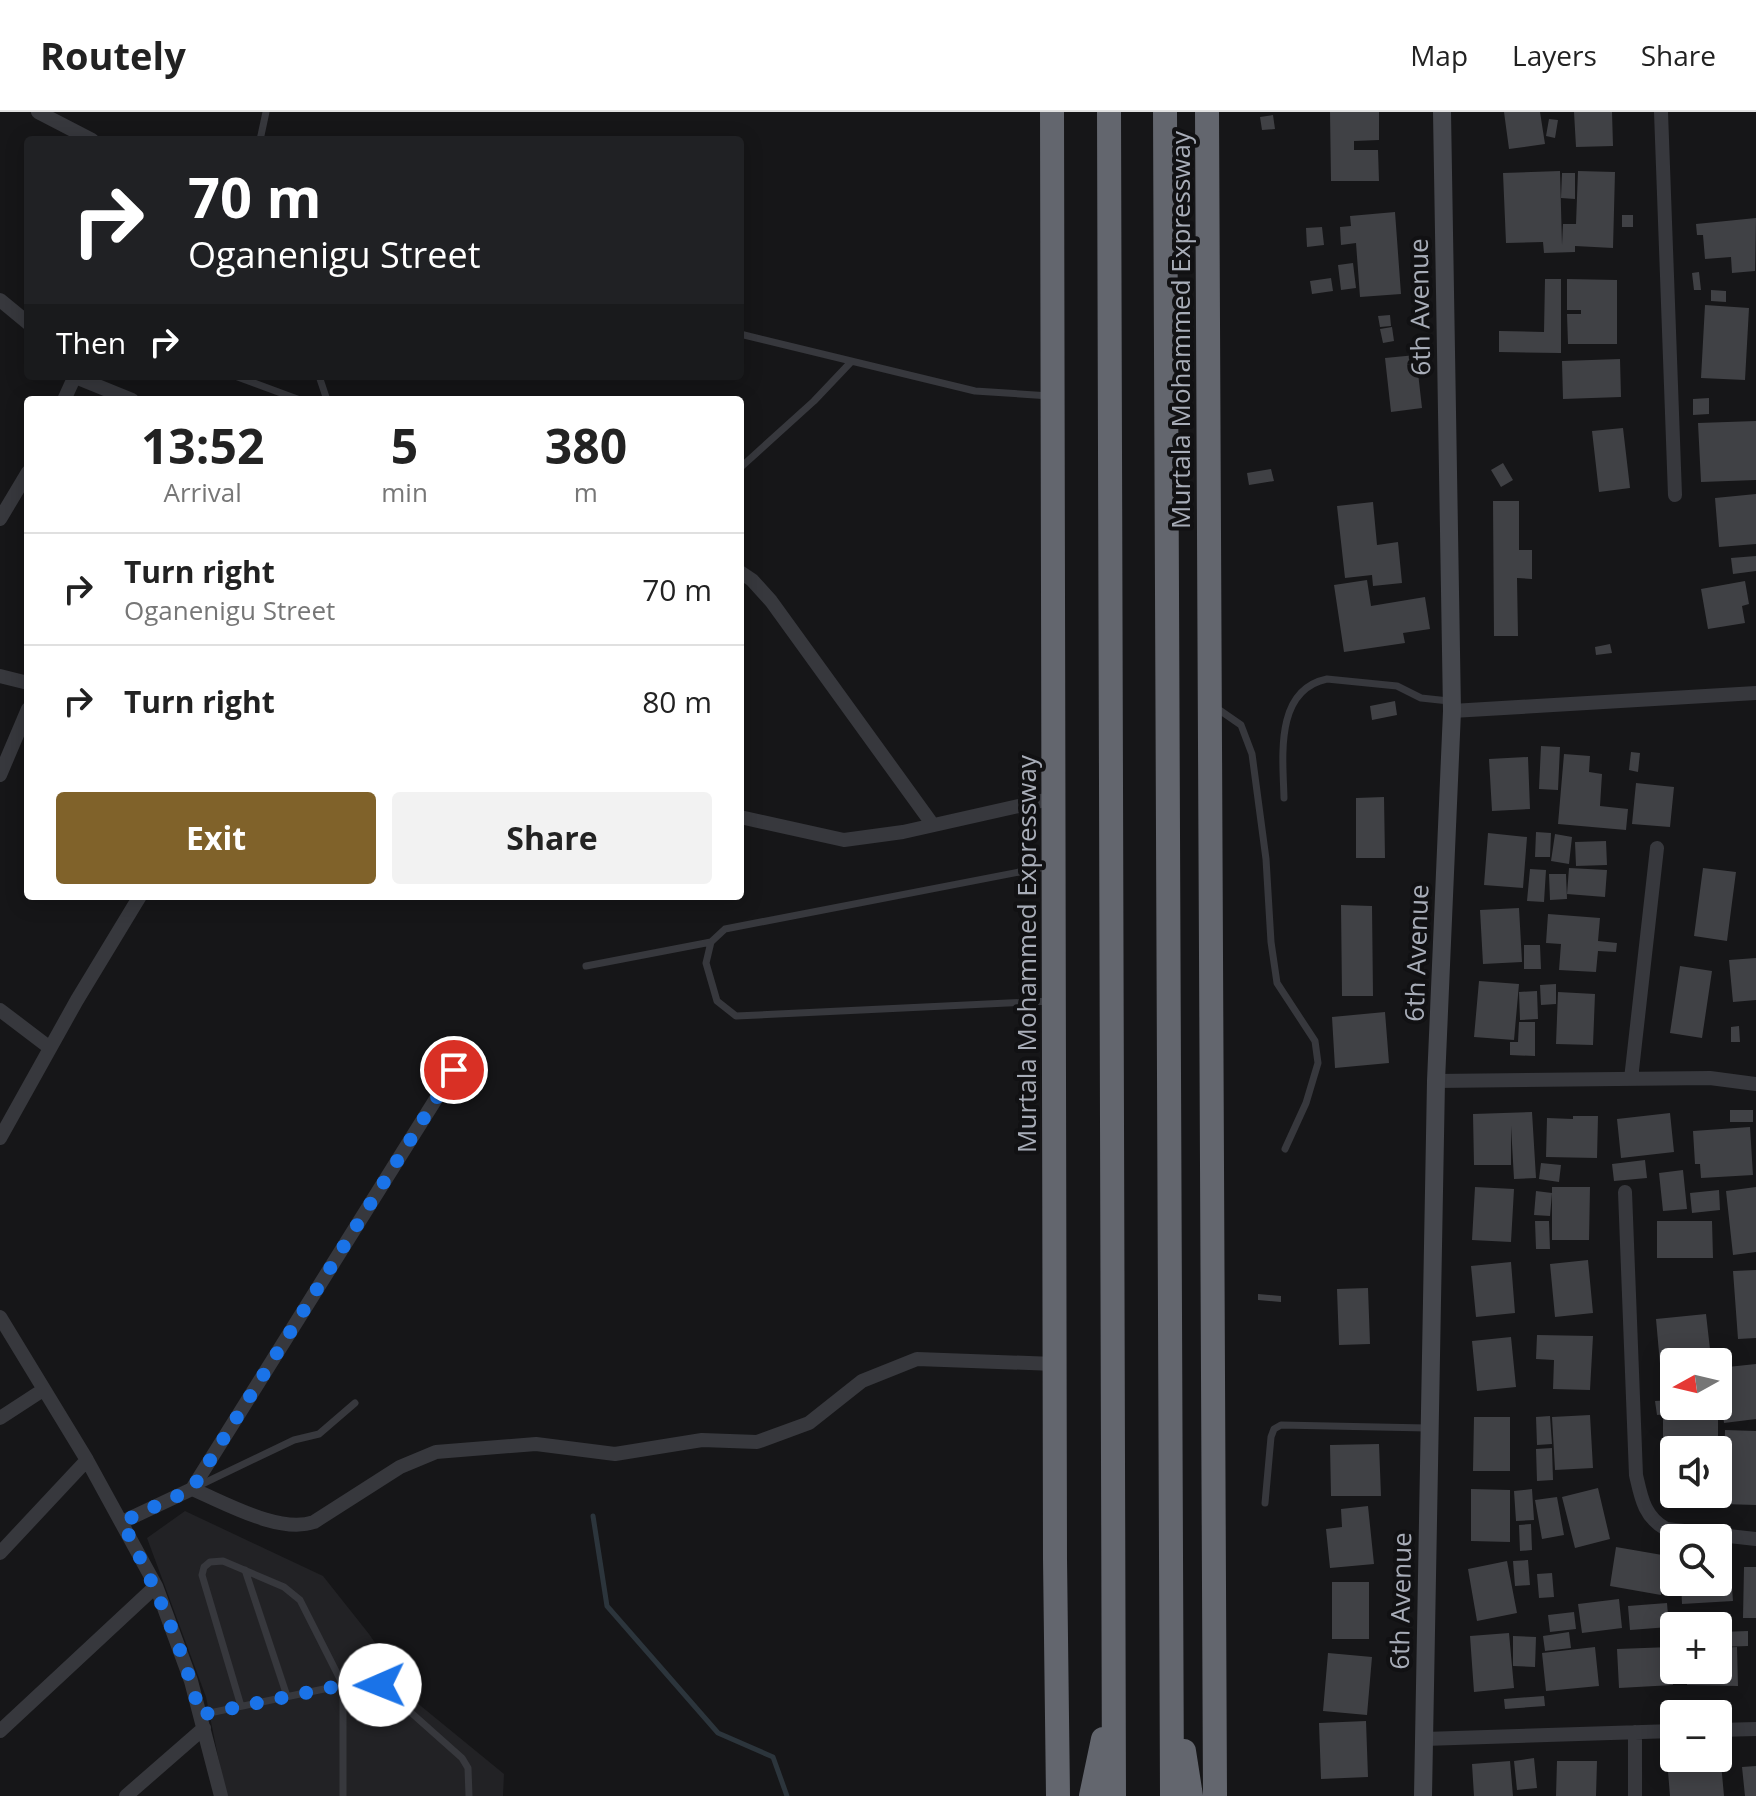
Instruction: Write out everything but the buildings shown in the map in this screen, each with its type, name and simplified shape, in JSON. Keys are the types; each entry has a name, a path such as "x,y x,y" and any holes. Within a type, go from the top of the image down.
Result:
{"highway":[{"name":"Murtala Mohammed Expressway","path":"1052,112 1058,1796"},
{"path":"1109,112 1114,1796"},
{"name":"Murtala Mohammed Expressway","path":"1165,112 1172,1796"},
{"name":"Murtala Mohammed Expressway","path":"1207,112 1215,1796"},
{"path":"1172,1668 1191,1796"},
{"path":"1091,1796 1113,1690"}],"street":[{"path":"38,112 84,136"},
{"name":"6th Avenue","path":"1423,1796 1436,1081 1452,706 1442,112"},
{"path":"1661,112 1675,495"},
{"path":"0,300 24,320"},
{"path":"82,380 122,396"},
{"path":"0,519 24,479"},
{"path":"744,575 771,601 933,825"},
{"path":"0,676 24,682"},
{"path":"1452,706 1756,693"},
{"path":"0,775 24,718"},
{"path":"744,818 844,840 933,825 1054,798"},
{"path":"1631,1079 1657,848"},
{"path":"0,1138 138,900"},
{"path":"0,1010 50,1048"},
{"path":"122,1522 192,1489 454,1070"},
{"path":"1436,1081 1710,1078 1756,1084"},
{"path":"1625,1192 1636,1475 1646,1511 1654,1523 1666,1529 1756,1539"},
{"path":"0,1317 87,1460 156,1586 191,1681 221,1796"},
{"path":"192,1489 282,1524 302,1526 314,1522 400,1467 436,1452 536,1444 615,1454 702,1440 757,1442 809,1423 862,1381 917,1359 1055,1364"},
{"path":"0,1418 43,1390"},
{"path":"0,1553 87,1460"},
{"path":"0,1731 156,1586"},
{"path":"126,1796 202,1721"},
{"path":"1732,1730 1756,1729"},
{"path":"1424,1739 1660,1731"},
{"path":"1635,1732 1635,1796"}],"lane":[{"path":"261,136 266,112"},
{"path":"744,335 975,391 1053,397"},
{"path":"744,464 814,401 851,362"},
{"path":"246,380 289,396"},
{"path":"1284,798 1282,736 1290,709 1308,686 1317,681 1327,679 1397,686 1421,698 1452,706"},
{"path":"1210,704 1241,725 1252,754 1266,859 1277,983 1315,1041 1318,1063 1306,1103 1285,1149"},
{"path":"586,966 711,942 725,929 1054,865"},
{"path":"711,942 706,963 717,1001 736,1016 1054,1000"},
{"path":"192,1489 294,1440 319,1434 355,1403"},
{"path":"1265,1503 1271,1437 1274,1429 1281,1425 1430,1428"},
{"path":"241,1706 202,1575 204,1567 210,1562 223,1561 245,1570 284,1587 300,1600 343,1685 343,1796"},
{"path":"245,1570 287,1696"},
{"path":"202,1721 241,1706 366,1681 392,1693 462,1758 468,1768 469,1796"}],"shaded area":[{"path":"185,1511 323,1576 369,1634 416,1702 504,1774 503,1796 226,1796 206,1697 147,1538"}],"waterway":[{"path":"593,1516 607,1606 718,1733 773,1757 787,1796"}],"route":[{"path":"380,1685 366,1681 200,1715 191,1681 156,1586 122,1522 192,1489 454,1070"}]}
